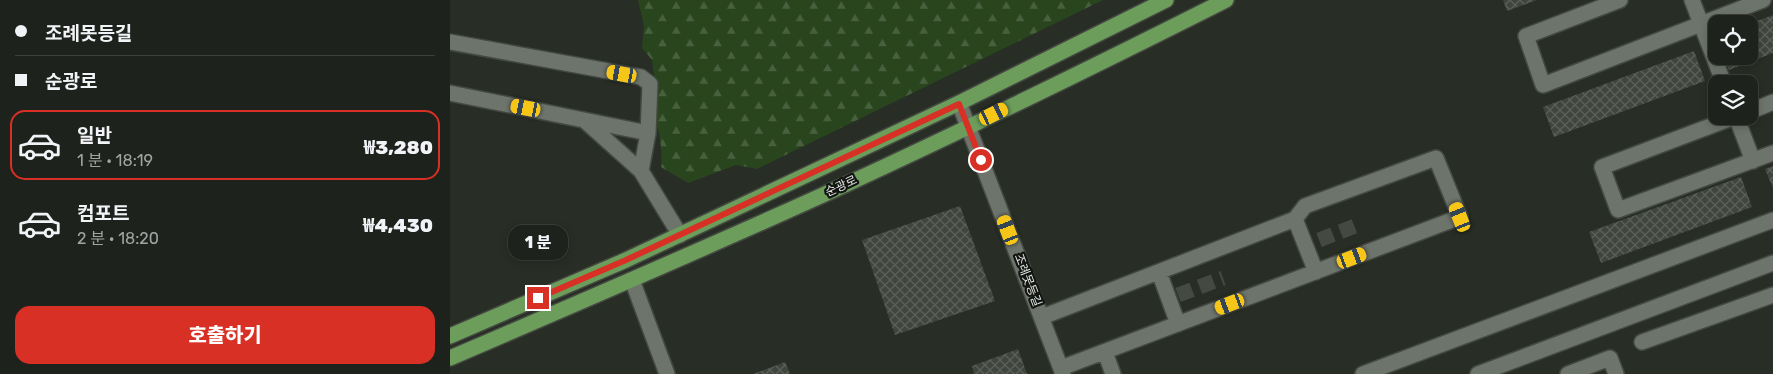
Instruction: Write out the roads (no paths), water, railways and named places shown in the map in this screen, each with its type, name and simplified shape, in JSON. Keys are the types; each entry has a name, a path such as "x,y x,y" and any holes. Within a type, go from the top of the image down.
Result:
{"main road":[{"name":"순광로","path":"450,336 680,235 959,104 1166,0"},
{"name":"순광로","path":"450,358 632,280 848,183 968,127 1226,0"}],"street":[{"path":"1620,0 1526,36 1543,85 1763,0"},
{"path":"1692,0 1721,75"},
{"path":"450,42 641,77 650,84 648,133 641,171"},
{"path":"450,93 648,133"},
{"path":"1758,108 1773,102"},
{"name":"조례못등길","path":"959,104 1062,371"},
{"path":"583,120 641,171 680,235"},
{"path":"1712,125 1602,167 1618,210 1773,153"},
{"path":"1739,125 1753,160"},
{"path":"1042,317 1295,219 1305,206 1436,158 1460,217 1105,352 1062,371"},
{"path":"1295,219 1312,242 1316,272"},
{"path":"1363,374 1773,220"},
{"path":"1478,374 1773,263"},
{"path":"1158,272 1173,296 1178,324"},
{"path":"632,280 667,374"},
{"path":"1642,342 1773,295"},
{"path":"1105,352 1113,374"},
{"path":"1568,374 1610,358 1616,374"}],"tunnel":[{"path":"1319,240 1355,226"},
{"path":"1178,295 1223,278"}]}
